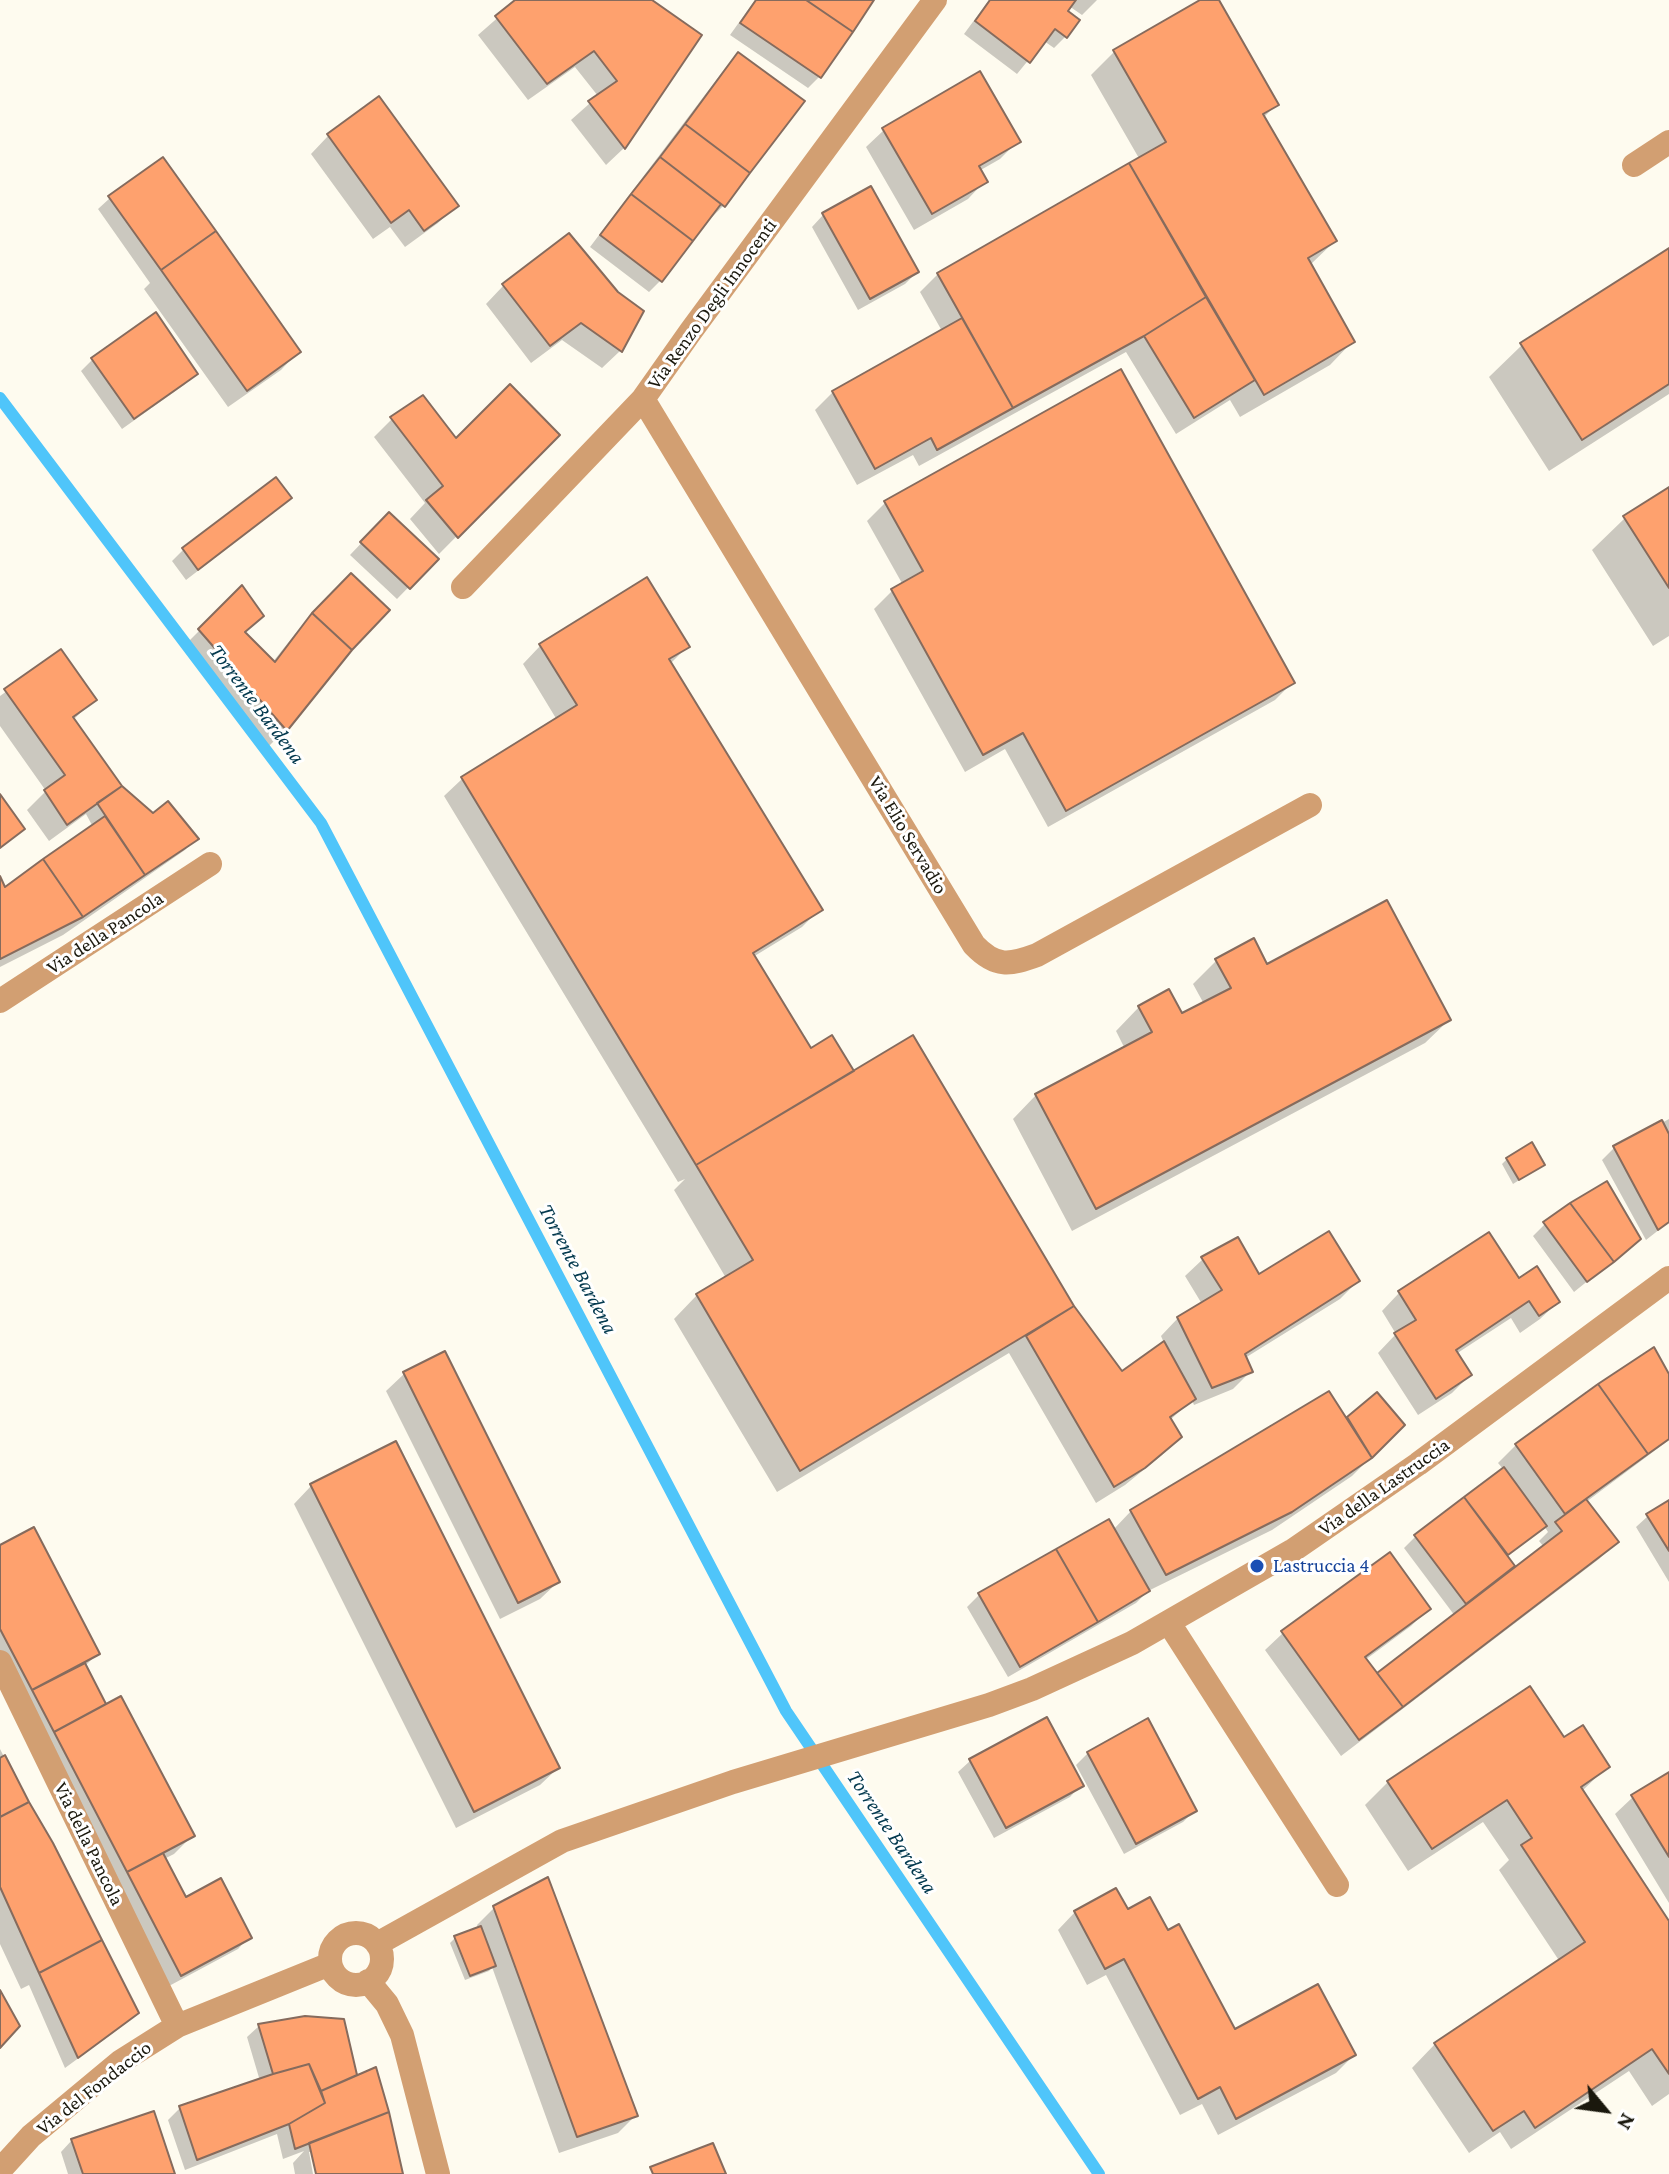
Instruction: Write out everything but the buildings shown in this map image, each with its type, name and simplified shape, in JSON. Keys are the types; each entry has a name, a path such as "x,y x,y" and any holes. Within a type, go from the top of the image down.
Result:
{"street":[{"name":"Via Renzo Degli Innocenti","path":"463,587 643,399 935,0"},
{"path":"1634,165 1669,142"},
{"name":"Via Elio Servadio","path":"643,399 974,945 985,956 999,962 1016,963 1037,955 1310,805"},
{"name":"Via della Pancola","path":"0,1001 210,864"},
{"name":"Via della Lastruccia","path":"377,1944 562,1841 733,1782 989,1705 1032,1689 1132,1643 1292,1551 1418,1464 1668,1280"},
{"path":"1169,1623 1337,1885"},
{"name":"Via della Pancola","path":"0,1662 177,2026"},
{"path":"345,1934 363,1934 377,1944 382,1957 381,1965 368,1981 349,1984 334,1973 330,1964 332,1946 345,1934"},
{"name":"Via del Fondaccio","path":"0,2170 31,2136 120,2062 177,2026 330,1964"},
{"path":"368,1981 387,2004 402,2035 438,2174"}],"waterway":[{"name":"Torrente Bardena","path":"0,398 321,823 786,1711 1099,2174"}],"place":[{"name":"Lastruccia 4","path":"1257,1566"}]}
